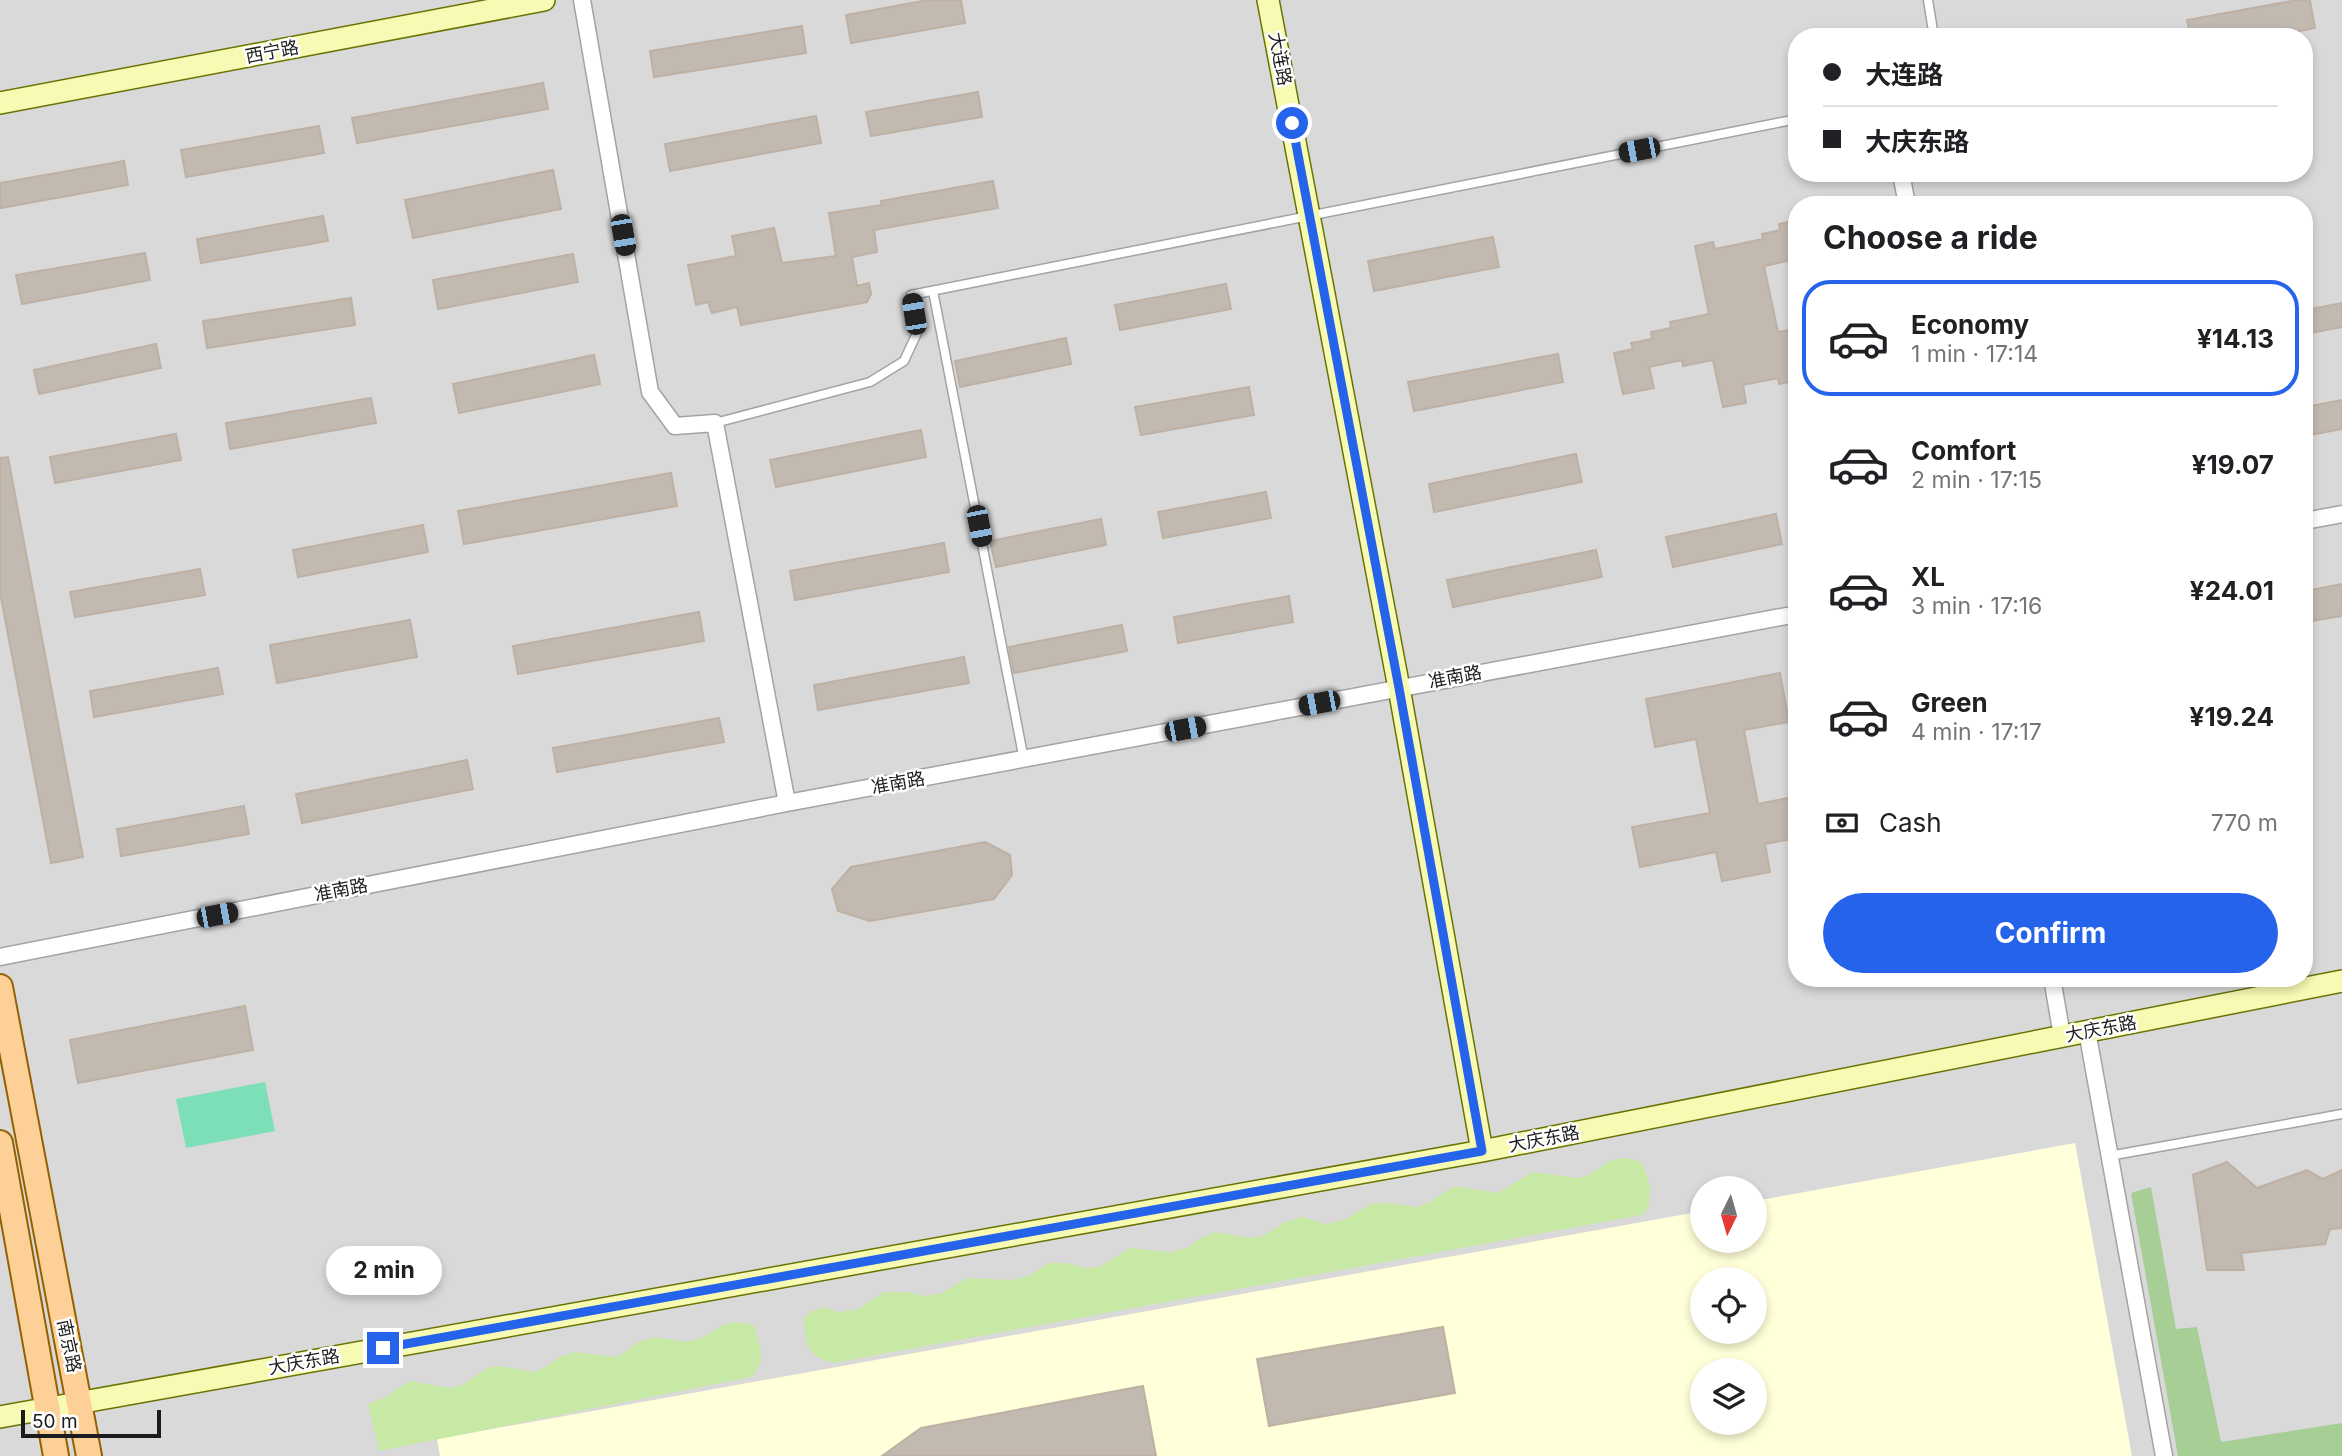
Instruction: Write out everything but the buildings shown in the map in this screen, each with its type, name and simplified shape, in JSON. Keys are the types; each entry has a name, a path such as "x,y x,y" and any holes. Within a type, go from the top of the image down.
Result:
{"main road":[{"name":"西宁路","path":"0,103 544,0"},
{"name":"大连路","path":"1268,0 1399,688 1482,1151"},
{"name":"大庆东路","path":"2313,987 2342,981"},
{"name":"南京路","path":"0,987 89,1456"},
{"name":"大庆东路","path":"0,1417 1482,1151 2311,987"},
{"name":"南京路","path":"0,1143 56,1456"}],"street":[{"path":"582,0 650,392 675,426 715,423 787,803"},
{"path":"2313,519 2342,514"},
{"name":"准南路","path":"0,957 787,803 1788,616"},
{"path":"2054,987 2062,1036"},
{"path":"2087,1031 2164,1456"}],"lane":[{"path":"1928,0 1933,28"},
{"path":"715,423 870,382 904,361 917,333 911,295 1788,121"},
{"path":"933,291 1024,760"},
{"path":"2109,1156 2342,1114"}],"shaded area":[{"path":"0,0 2342,0 2342,1456 0,1456"},
{"path":"2075,1143 2132,1456 440,1456 437,1439 1690,1213 1690,1253 1768,1253 1768,1199"}],"green space":[{"path":"265,1082 275,1131 186,1148 176,1099"},
{"path":"1625,1158 1639,1161 1644,1166 1650,1186 1649,1206 1642,1215 833,1363 817,1357 806,1341 804,1318 810,1312 824,1307 838,1312 857,1310 884,1292 907,1292 925,1296 942,1293 967,1278 1014,1280 1030,1275 1048,1263 1099,1267 1130,1248 1171,1252 1187,1248 1214,1232 1251,1238 1263,1236 1285,1222 1302,1217 1326,1224 1344,1220 1371,1204 1390,1203 1416,1207 1430,1202 1455,1186 1498,1193 1533,1172 1577,1178 1589,1175 1611,1160"},
{"path":"2151,1187 2176,1329 2197,1327 2221,1442 2342,1423 2342,1456 2178,1456 2131,1193"},
{"path":"734,1322 755,1327 761,1359 751,1377 379,1451 368,1404 384,1398 410,1381 449,1388 462,1385 487,1368 501,1366 533,1372 575,1352 617,1357 645,1339 695,1340"}],"route":[{"path":"383,1348 1482,1151 1399,688 1292,123"}]}
